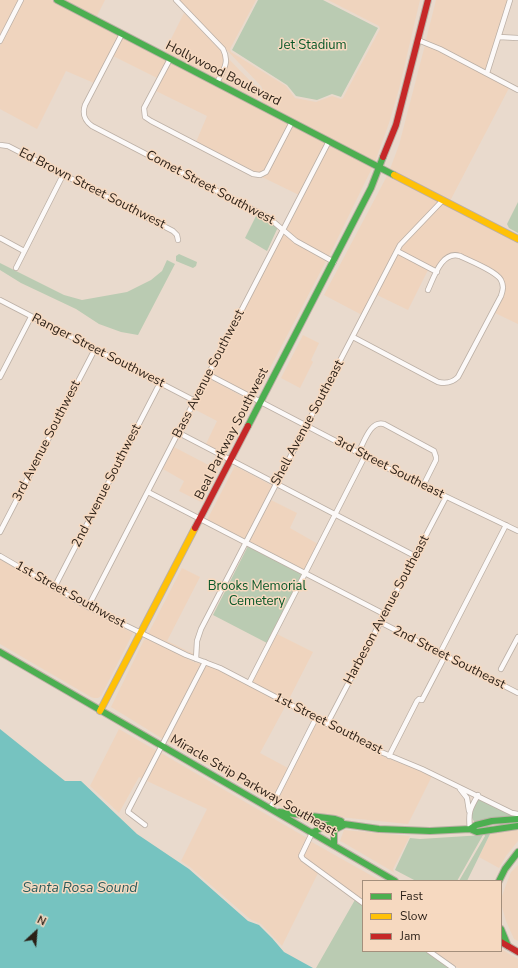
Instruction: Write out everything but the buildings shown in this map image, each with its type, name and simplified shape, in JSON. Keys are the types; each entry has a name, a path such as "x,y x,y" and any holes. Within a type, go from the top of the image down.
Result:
{"main road":[{"name":"Hollywood Boulevard","path":"56,0 518,239"},
{"name":"Beal Parkway Southwest","path":"100,711 363,205 380,167 396,125 428,0"},
{"name":"Miracle Strip Parkway Southeast","path":"0,652 394,880"},
{"path":"273,810 335,819 347,824"},
{"path":"312,833 329,824 337,823 379,829 451,831 470,828 476,824 509,819 518,816"},
{"path":"334,845 334,830 347,824"},
{"path":"470,828 477,832 518,826"},
{"path":"500,880 505,869 518,852"},
{"path":"502,931 508,946"},
{"path":"502,943 518,952"}],"street":[{"path":"0,41 21,0"},
{"path":"176,0 226,54 227,62 217,83"},
{"path":"487,73 510,0"},
{"name":"Comet Street Southwest","path":"122,34 85,104 83,111 84,118 92,126 269,218 296,241 334,262"},
{"path":"498,37 518,38"},
{"path":"418,40 440,49 518,90"},
{"path":"170,59 144,108 146,117 253,174 258,176 264,174 292,122"},
{"name":"Bass Avenue Southwest","path":"88,608 329,141"},
{"name":"Ed Brown Street Southwest","path":"0,145 8,146 173,231 177,235 178,240"},
{"path":"16,268 63,175"},
{"name":"Shell Avenue Southeast","path":"196,659 196,648 201,629 397,251 408,237 443,200"},
{"path":"0,238 24,251"},
{"path":"397,251 437,272"},
{"path":"353,337 438,382 448,383 454,380 458,377 501,296 503,284 495,274 457,255 444,259 428,290"},
{"name":"Ranger Street Southwest","path":"0,300 195,401"},
{"path":"0,377 31,317"},
{"name":"3rd Avenue Southwest","path":"0,532 94,349"},
{"name":"3rd Street Southeast","path":"209,375 423,486 518,531"},
{"name":"2nd Avenue Southwest","path":"54,588 160,383"},
{"path":"358,453 372,427 378,423 384,424 434,451 436,460 423,486"},
{"path":"179,433 415,556"},
{"path":"249,683 365,456"},
{"name":"2nd Street Southeast","path":"148,492 384,614"},
{"name":"Harbeson Avenue Southeast","path":"327,724 446,497"},
{"path":"440,653 506,525"},
{"name":"1st Street Southwest","path":"0,556 88,608 141,633"},
{"name":"2nd Street Southeast","path":"380,622 518,693"},
{"name":"1st Street Southeast","path":"141,633 196,659 220,668 389,756 422,769 478,795 518,816"},
{"path":"501,670 518,636"},
{"path":"389,756 417,701 419,699 422,700 445,656"},
{"path":"146,825 130,815 128,811 205,662"},
{"path":"273,810 316,718"},
{"path":"457,786 467,798 470,828"},
{"path":"469,814 478,795"},
{"path":"312,833 302,852 301,856 303,859 362,902"},
{"path":"430,952 453,968"}],"shaded area":[{"path":"0,0 18,0 0,36"},
{"path":"23,0 51,0 119,35 94,83 66,71 37,129 0,109 0,46"},
{"path":"62,0 105,0 96,18"},
{"path":"179,0 256,0 230,49 231,52 286,86 295,98 316,102 332,96 341,99 343,98 380,29 379,26 328,0 420,0 399,89 375,162 261,103 264,93 261,86"},
{"path":"436,0 508,0 486,70 426,40"},
{"path":"184,13 258,89 260,93 257,101 164,53"},
{"path":"123,37 167,60 157,78 113,56"},
{"path":"425,45 509,88 450,201 390,169 399,145"},
{"path":"171,62 289,123 263,172 259,173 254,171 196,142 207,116 156,91"},
{"path":"293,125 326,142 299,195 262,177 268,172"},
{"path":"330,144 373,166 329,256 297,239 286,230"},
{"path":"388,174 439,201 398,244 362,315 324,295"},
{"path":"443,203 518,241 518,324 495,313 503,297 505,286 502,277 496,272 462,254 455,253 443,257 436,269 400,250 409,238"},
{"path":"283,234 295,243 326,261 255,397 212,374"},
{"path":"398,254 428,270 408,310 377,295"},
{"path":"303,335 319,343 311,360 313,362 300,388 281,378"},
{"path":"210,379 253,402 226,455 206,444 217,421 194,409"},
{"path":"174,447 218,470 201,502 179,491 184,481 163,469"},
{"path":"235,466 273,486 245,539 207,520"},
{"path":"271,500 297,513 290,528 318,544 305,570 249,541"},
{"path":"0,559 85,609 133,633 101,696 98,698 91,697 0,644"},
{"path":"182,568 200,577 167,641 194,655 148,634"},
{"path":"277,634 313,652 288,701 252,682"},
{"path":"145,638 194,662 202,664 163,739 111,707"},
{"path":"206,665 219,670 286,705 260,753 288,768 271,802 167,741"},
{"path":"317,721 380,755 432,776 408,824 339,817 283,808 275,804"},
{"path":"119,729 157,751 143,779 139,777 119,813 90,786"},
{"path":"161,753 307,838 300,851 299,858 318,873 282,946 261,924 250,919 181,861 207,809 147,781"},
{"path":"344,830 410,836 393,869 394,872 402,877 340,841"},
{"path":"518,830 518,841 499,868 479,857 491,832"},
{"path":"310,841 379,880 362,880 362,899 303,855"},
{"path":"518,865 518,941 514,939 506,921 502,907 502,896 511,872"},
{"path":"502,950 518,959 518,968 458,968 434,952 502,952"}],"green space":[{"name":"Jet Stadium","path":"258,0 323,0 378,28 341,97 332,94 317,100 296,96 287,85 232,50"},
{"path":"518,202 518,233 509,228 507,224"},
{"path":"257,214 269,220 278,227 267,251 245,238"},
{"path":"179,254 197,262 196,266 193,268 176,261 176,256"},
{"path":"167,260 175,264 138,335 121,332 99,324 76,309 21,283 0,270 0,263 64,295 82,300 127,292 151,280 162,271"},
{"name":"Brooks Memorial Cemetery","path":"248,546 302,574 267,643 213,615"},
{"path":"479,798 516,815 475,822 472,813"},
{"path":"491,832 467,880 460,880 485,836 484,834"},
{"path":"483,835 458,880 414,880 395,870 410,838 420,839"},
{"path":"356,898 362,902 362,952 430,952 453,968 316,968"}],"water":[{"name":"Santa Rosa Sound","path":"0,729 65,781 81,781 137,834 189,869 248,921 259,925 284,952 313,968 0,968"}],"traffic: fast":[{"path":"57,0 394,175"},
{"path":"248,426 371,188 383,157"},
{"path":"0,652 393,880"},
{"path":"279,812 341,821"},
{"path":"312,833 326,825 337,823 379,829 430,831 470,829 476,825 492,821 518,819"},
{"path":"334,845 334,830 344,825"},
{"path":"470,829 477,832 518,826"},
{"path":"500,880 505,869 518,852"},
{"path":"502,931 508,946"}],"traffic: slow":[{"path":"394,175 518,239"},
{"path":"100,711 195,528"}],"traffic: jam":[{"path":"383,157 396,125 428,0"},
{"path":"195,528 248,426"},
{"path":"502,943 518,952"}]}
